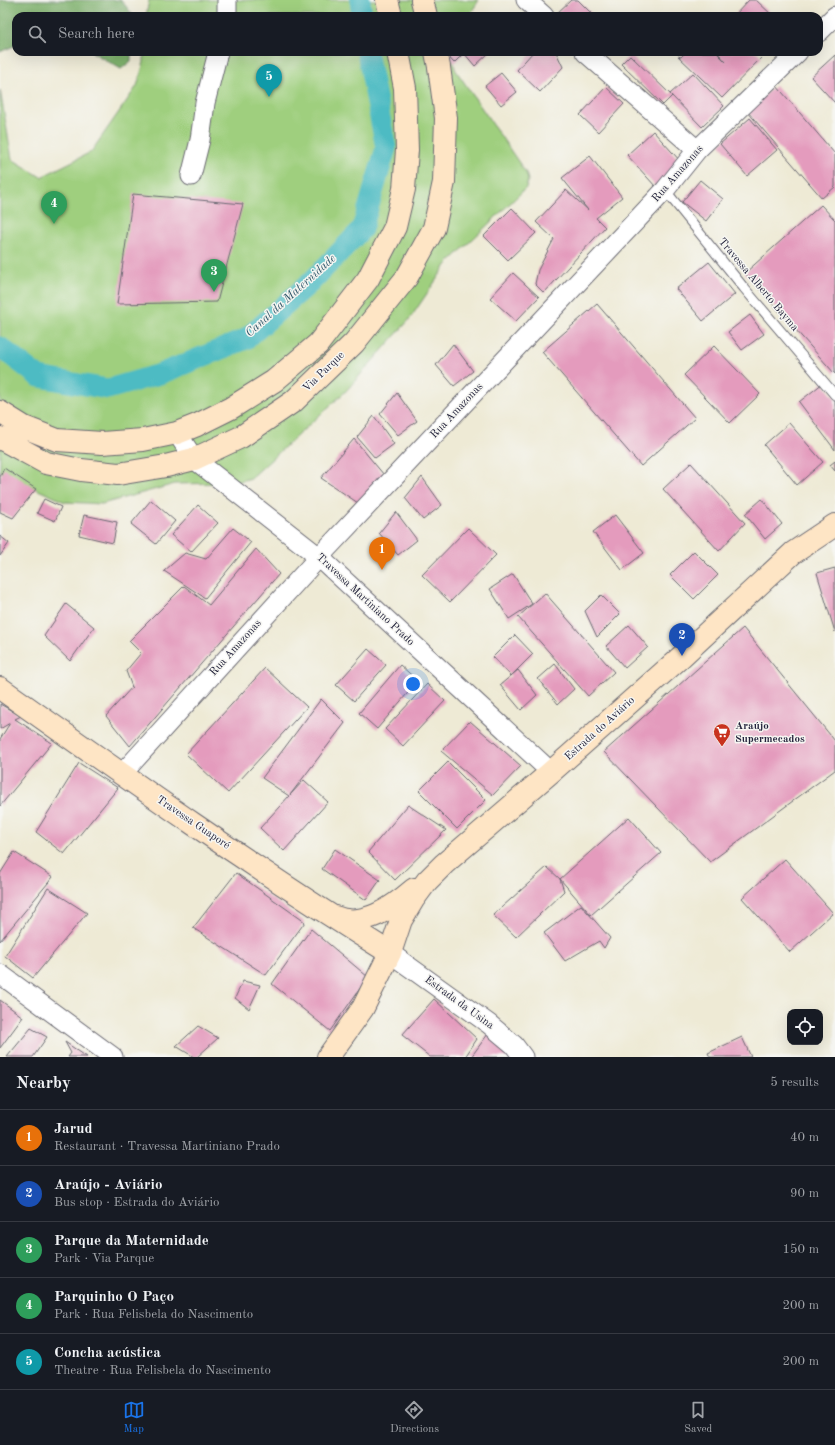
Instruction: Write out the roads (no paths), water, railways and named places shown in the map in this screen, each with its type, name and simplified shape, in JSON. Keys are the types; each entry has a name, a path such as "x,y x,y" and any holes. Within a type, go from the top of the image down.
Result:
{"street":[{"path":"226,0 227,12"},
{"path":"387,0 390,12"},
{"path":"422,0 425,12"},
{"path":"526,0 540,12"},
{"path":"823,28 835,16"},
{"path":"191,176 200,140 205,103 217,56"},
{"path":"0,412 24,427 57,440 102,443 143,440 177,432 197,425 231,408 274,381 318,344 368,279 395,227 404,189 407,150 405,88 399,56"},
{"name":"Via Parque","path":"0,438 46,463 81,470 118,474 166,466 194,459 241,437 294,400 354,342 407,277 434,228 444,182 446,118 437,56"},
{"path":"590,56 697,150"},
{"name":"Rua Amazonas","path":"121,775 320,557 665,190 697,150 794,56"},
{"name":"Travessa Martiniano Prado","path":"177,432 194,459 320,557 551,772"},
{"name":"Estrada do Aviário","path":"328,1057 363,1008 390,953 401,920 427,881 444,864 682,656 793,553 835,525"},
{"name":"Travessa Guaporé","path":"0,688 121,775 326,913 390,953"},
{"path":"326,913 342,920 353,920 368,918 382,913 397,903 444,864"},
{"name":"Estrada da Usina","path":"390,953 489,1024 514,1045 523,1057"},
{"path":"0,974 113,1057"}],"lane":[{"name":"Travessa Alberto Bayma","path":"665,190 744,288 835,395"}],"waterway":[{"name":"Canal da Maternidade","path":"360,0 362,12"},
{"name":"Canal da Maternidade","path":"0,347 39,377 108,389 160,374 246,339 311,282 362,229 386,148 368,56"}],"place":[{"name":"Concha acústica","path":"269,97"},
{"name":"Parquinho O Paço","path":"54,224"},
{"name":"Parque da Maternidade","path":"214,292"},
{"name":"Jarud","path":"382,570"},
{"name":"Araújo - Aviário","path":"682,656"},
{"name":"Araújo Supermecados","path":"722,747"}]}
